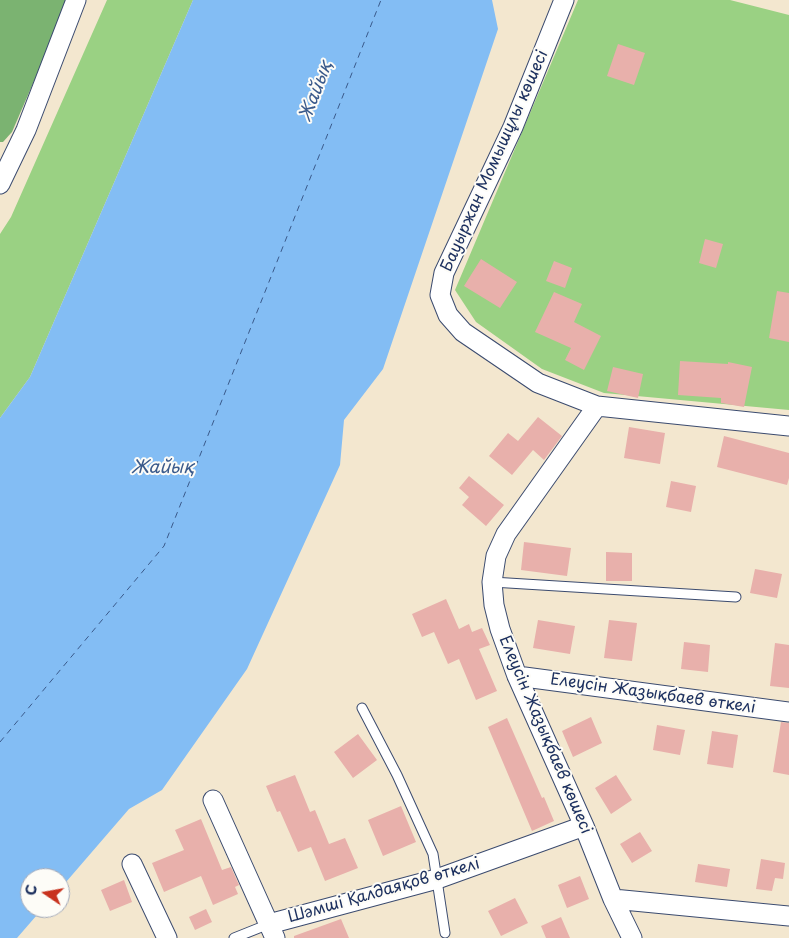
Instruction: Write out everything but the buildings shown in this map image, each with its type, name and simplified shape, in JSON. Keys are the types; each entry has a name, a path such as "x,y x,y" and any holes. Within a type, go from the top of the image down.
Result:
{"street":[{"path":"0,184 26,130 76,0"},
{"name":"Бауыржан Момышұлы көшесі","path":"564,0 513,128 444,273 440,295 448,315 463,332 538,382 597,406 789,426"},
{"name":"Елеусін Жазықбаев көшесі","path":"597,406 506,534 496,556 492,582 494,605 500,629 517,676 584,826 613,899 632,938"},
{"name":"Елеусін Жазықбаев өткелі","path":"517,676 789,712"},
{"path":"213,800 272,931"},
{"name":"Шәмші Қалдаяқов өткелі","path":"272,931 437,879 584,826"},
{"path":"132,864 167,938"},
{"path":"613,899 789,916"}],"lane":[{"path":"492,582 736,597"},
{"path":"362,708 397,775 433,854 445,933"},
{"path":"234,938 272,931"}],"green space":[{"path":"0,0 69,0 12,132 3,142 0,142"},
{"path":"107,0 193,0 30,377 0,418 0,234 11,217"},
{"path":"578,0 730,0 789,15 789,410 604,393 542,369 476,322 455,290"}],"water":[{"name":"Жайық","path":"193,0 492,0 498,29 383,369 344,420 340,465 247,669 162,790 129,809 70,877 70,868 20,868 20,918 34,918 17,938 0,938 0,418 30,377"}],"ferry route":[{"path":"0,742 164,546 381,0"}]}
